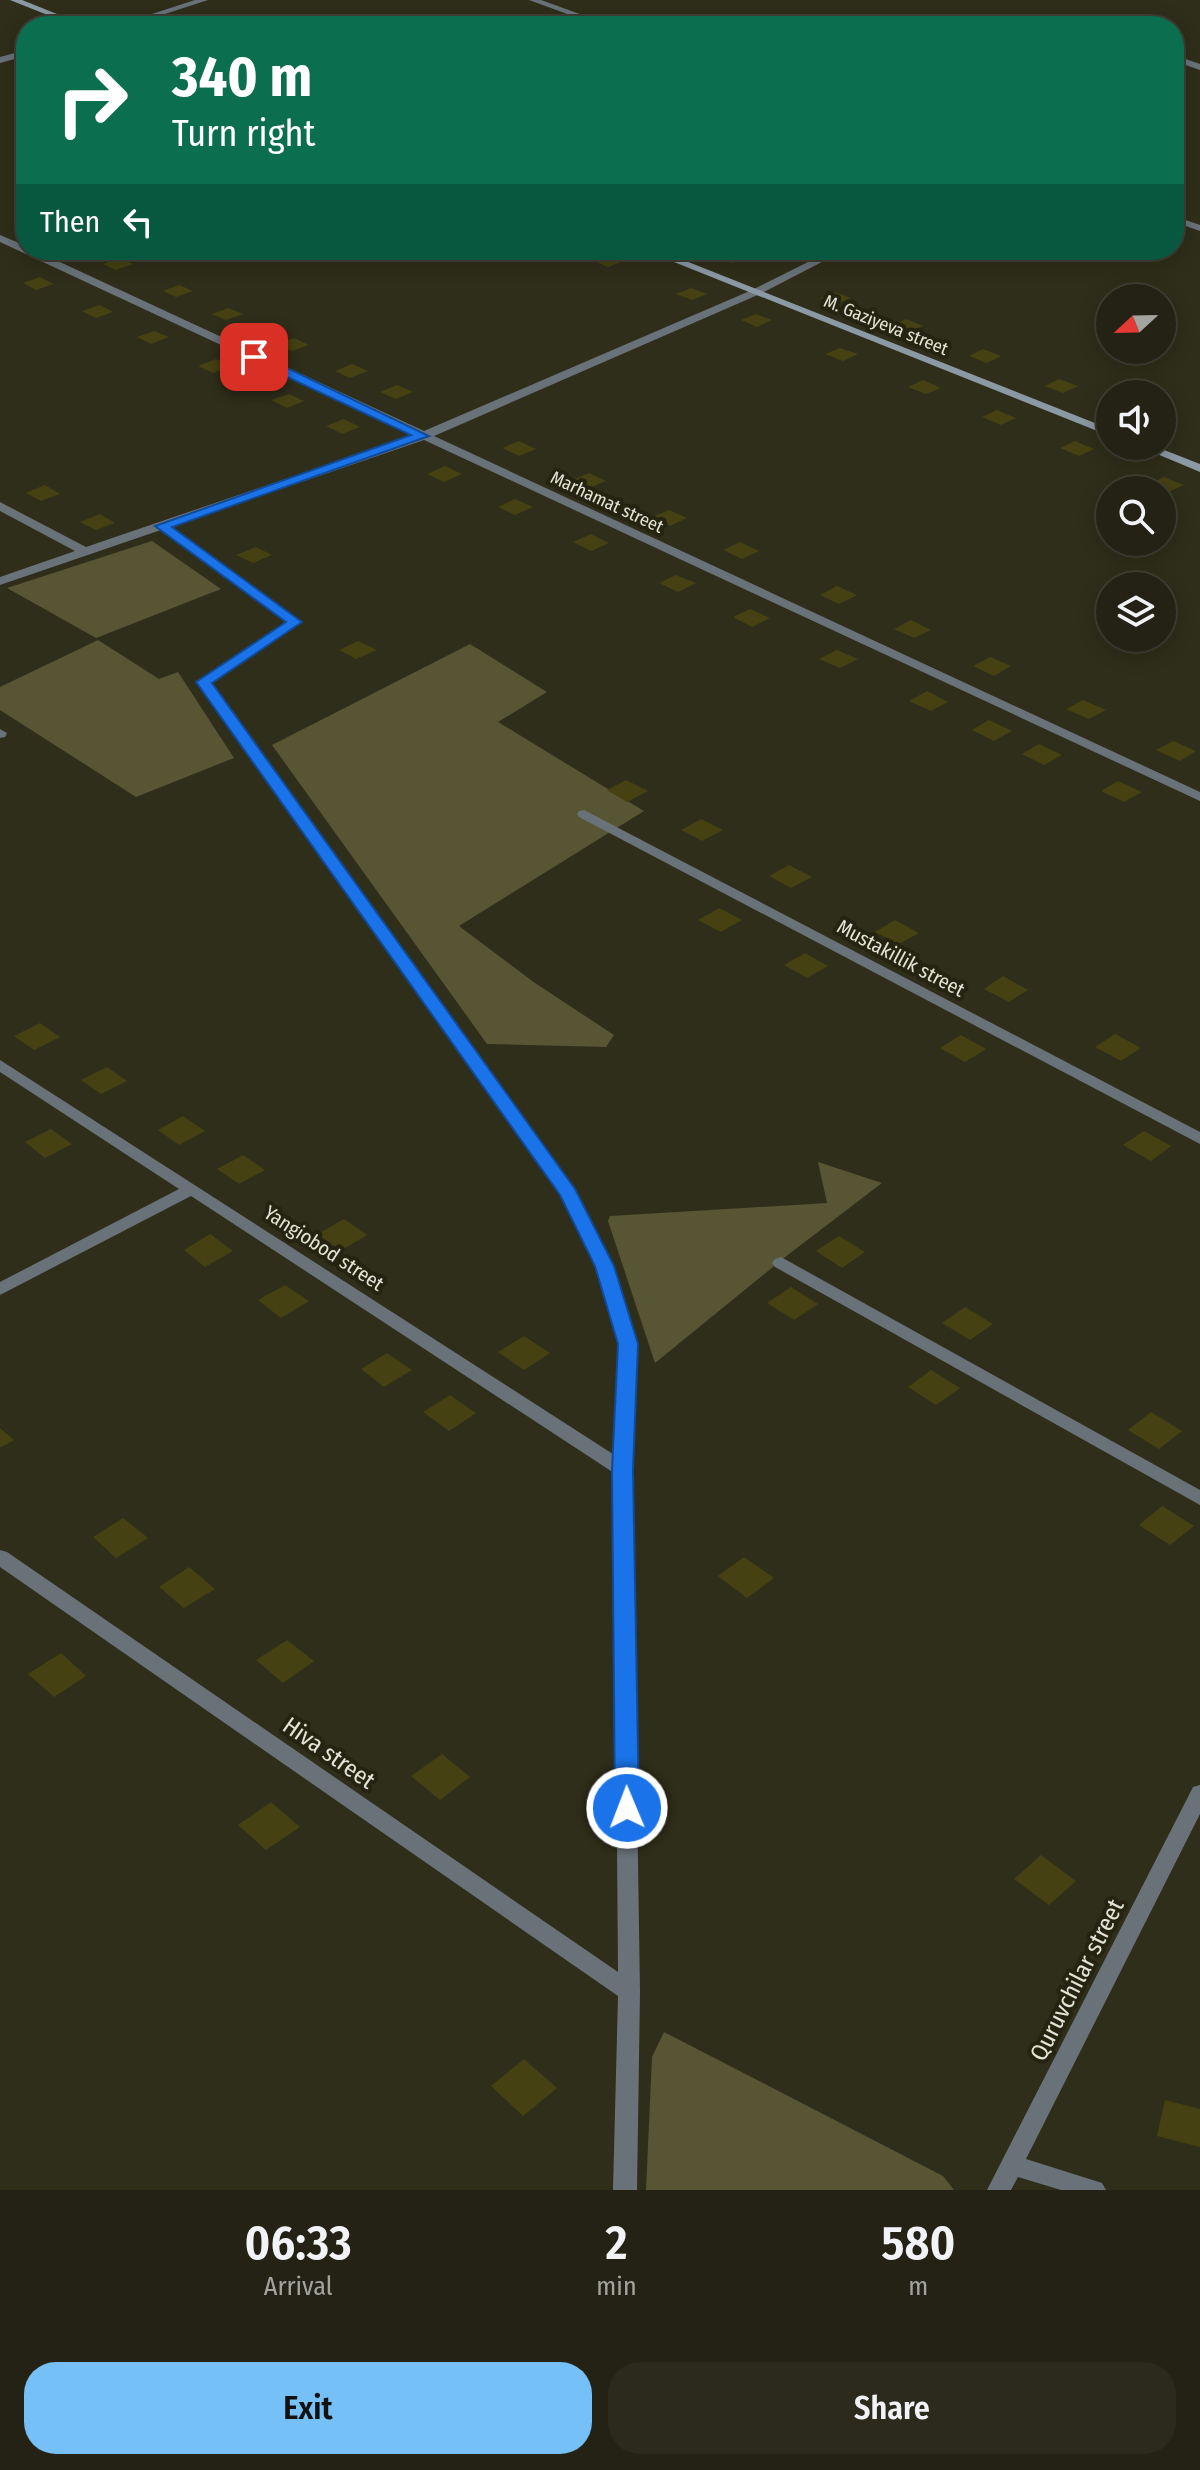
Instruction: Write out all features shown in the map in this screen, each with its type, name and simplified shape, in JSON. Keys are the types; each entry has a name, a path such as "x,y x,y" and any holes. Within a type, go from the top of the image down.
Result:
{"street":[{"path":"14,0 56,16"},
{"path":"152,16 204,0"},
{"path":"533,0 580,16"},
{"name":"Marhamat street","path":"47,260 1200,797"},
{"name":"M. Gaziyeva street","path":"674,260 1096,427"},
{"path":"0,581 423,436 756,292 820,260"},
{"path":"1176,459 1200,468"},
{"path":"0,506 84,551"},
{"path":"162,526 295,622 204,682 569,1194 604,1266 628,1344 623,1470 629,1992 625,2190"},
{"name":"Mustakillik street","path":"584,814 1200,1139"},
{"name":"Yangiobod street","path":"0,1065 623,1470"},
{"path":"0,1289 192,1189"},
{"path":"781,1263 1200,1498"},
{"name":"Hiva street","path":"0,1557 629,1992"},
{"name":"Quruvchilar street","path":"999,2190 1200,1793"},
{"path":"1013,2165 1094,2190"}],"shaded area":[{"path":"152,541 221,589 96,638 7,588"},
{"path":"98,640 159,679 178,672 234,758 136,797 0,710 0,687"},
{"path":"470,644 547,692 498,722 644,811 459,926 535,983 614,1035 606,1047 487,1044 272,745"},
{"path":"818,1162 882,1183 655,1363 608,1221 610,1216 827,1203"},
{"path":"664,2032 943,2176 954,2190 646,2190 652,2057"}],"building":[{"path":"124,260 133,264 116,270 103,264"},
{"path":"593,260 623,261 608,267"},
{"path":"40,277 54,284 36,290 23,283"},
{"path":"179,285 193,291 176,297 163,291"},
{"path":"691,288 707,294 692,300 676,294"},
{"path":"834,292 851,298 836,304 820,298"},
{"path":"100,305 113,312 96,318 82,311"},
{"path":"228,308 243,314 226,320 212,314"},
{"path":"756,314 772,320 757,327 741,320"},
{"path":"906,319 923,326 909,332 892,326"},
{"path":"154,331 169,337 151,344 137,337"},
{"path":"294,338 309,345 292,351 277,344"},
{"path":"840,348 858,354 843,361 825,354"},
{"path":"983,349 1001,356 987,363 969,356"},
{"path":"216,359 230,366 213,373 198,366"},
{"path":"352,364 368,371 350,378 335,371"},
{"path":"1059,379 1078,386 1063,393 1045,386"},
{"path":"923,380 941,388 926,394 908,387"},
{"path":"397,385 413,392 396,399 380,392"},
{"path":"289,394 304,401 287,408 271,400"},
{"path":"997,410 1016,418 1001,425 982,417"},
{"path":"344,419 360,427 342,434 326,426"},
{"path":"519,441 536,449 519,456 502,448"},
{"path":"1075,441 1094,449 1079,456 1060,448"},
{"path":"445,466 462,474 444,482 427,474"},
{"path":"589,473 606,481 589,488 572,480"},
{"path":"45,485 60,494 41,501 26,493"},
{"path":"515,499 533,507 515,515 498,507"},
{"path":"669,510 687,518 670,526 652,517"},
{"path":"100,514 115,523 96,530 80,522"},
{"path":"591,534 609,543 591,551 573,542"},
{"path":"740,542 759,551 742,559 723,550"},
{"path":"256,547 272,555 253,563 236,555"},
{"path":"676,575 696,583 678,592 659,583"},
{"path":"837,586 857,595 839,604 820,595"},
{"path":"750,609 770,618 752,627 733,617"},
{"path":"911,620 931,630 914,638 894,629"},
{"path":"358,641 377,650 356,659 339,650"},
{"path":"837,650 858,659 840,668 819,659"},
{"path":"990,657 1011,666 994,676 973,666"},
{"path":"927,691 948,702 931,711 909,701"},
{"path":"1083,700 1106,710 1089,719 1066,709"},
{"path":"989,720 1012,731 994,741 972,730"},
{"path":"1173,741 1196,751 1180,761 1156,750"},
{"path":"1039,744 1062,755 1044,765 1022,754"},
{"path":"626,780 648,791 627,802 607,790"},
{"path":"1118,781 1142,792 1124,802 1101,791"},
{"path":"701,819 723,830 702,841 681,830"},
{"path":"789,865 812,877 791,888 769,876"},
{"path":"719,908 742,920 721,932 698,920"},
{"path":"895,920 919,933 899,944 875,932"},
{"path":"805,953 828,966 807,978 784,965"},
{"path":"1003,976 1028,990 1009,1002 984,989"},
{"path":"40,1023 60,1037 34,1050 14,1036"},
{"path":"1115,1034 1141,1048 1121,1061 1095,1047"},
{"path":"961,1035 986,1049 965,1062 940,1048"},
{"path":"107,1067 127,1081 101,1094 81,1080"},
{"path":"183,1116 205,1131 179,1145 158,1130"},
{"path":"51,1129 72,1144 45,1158 25,1142"},
{"path":"1144,1131 1171,1146 1151,1161 1123,1145"},
{"path":"243,1155 265,1170 239,1184 217,1169"},
{"path":"344,1219 367,1235 340,1251 318,1234"},
{"path":"210,1234 233,1251 205,1267 184,1250"},
{"path":"839,1236 865,1252 842,1268 816,1251"},
{"path":"285,1285 309,1301 281,1318 258,1300"},
{"path":"791,1287 818,1304 794,1320 767,1303"},
{"path":"965,1307 993,1324 970,1340 942,1323"},
{"path":"524,1336 550,1353 524,1370 498,1352"},
{"path":"387,1353 412,1370 384,1387 361,1369"},
{"path":"931,1370 960,1388 936,1405 908,1387"},
{"path":"450,1395 476,1413 449,1431 423,1412"},
{"path":"1151,1412 1182,1431 1159,1449 1128,1430"},
{"path":"0,1428 14,1440 0,1448"},
{"path":"1162,1506 1194,1526 1170,1545 1139,1525"},
{"path":"123,1518 148,1538 116,1558 93,1537"},
{"path":"744,1557 774,1578 747,1598 718,1576"},
{"path":"189,1567 215,1589 184,1608 159,1587"},
{"path":"287,1640 314,1661 283,1683 256,1660"},
{"path":"61,1653 86,1676 54,1697 28,1674"},
{"path":"442,1754 470,1777 440,1800 411,1776"},
{"path":"271,1802 300,1827 266,1850 238,1825"},
{"path":"1041,1855 1076,1881 1049,1905 1014,1879"},
{"path":"524,2059 557,2088 523,2116 491,2086"},
{"path":"1165,2100 1200,2109 1200,2147 1157,2136"}],"route":[{"path":"254,357 423,436 162,526 295,622 204,682 569,1194 604,1266 628,1344 623,1470 627,1808"}]}
